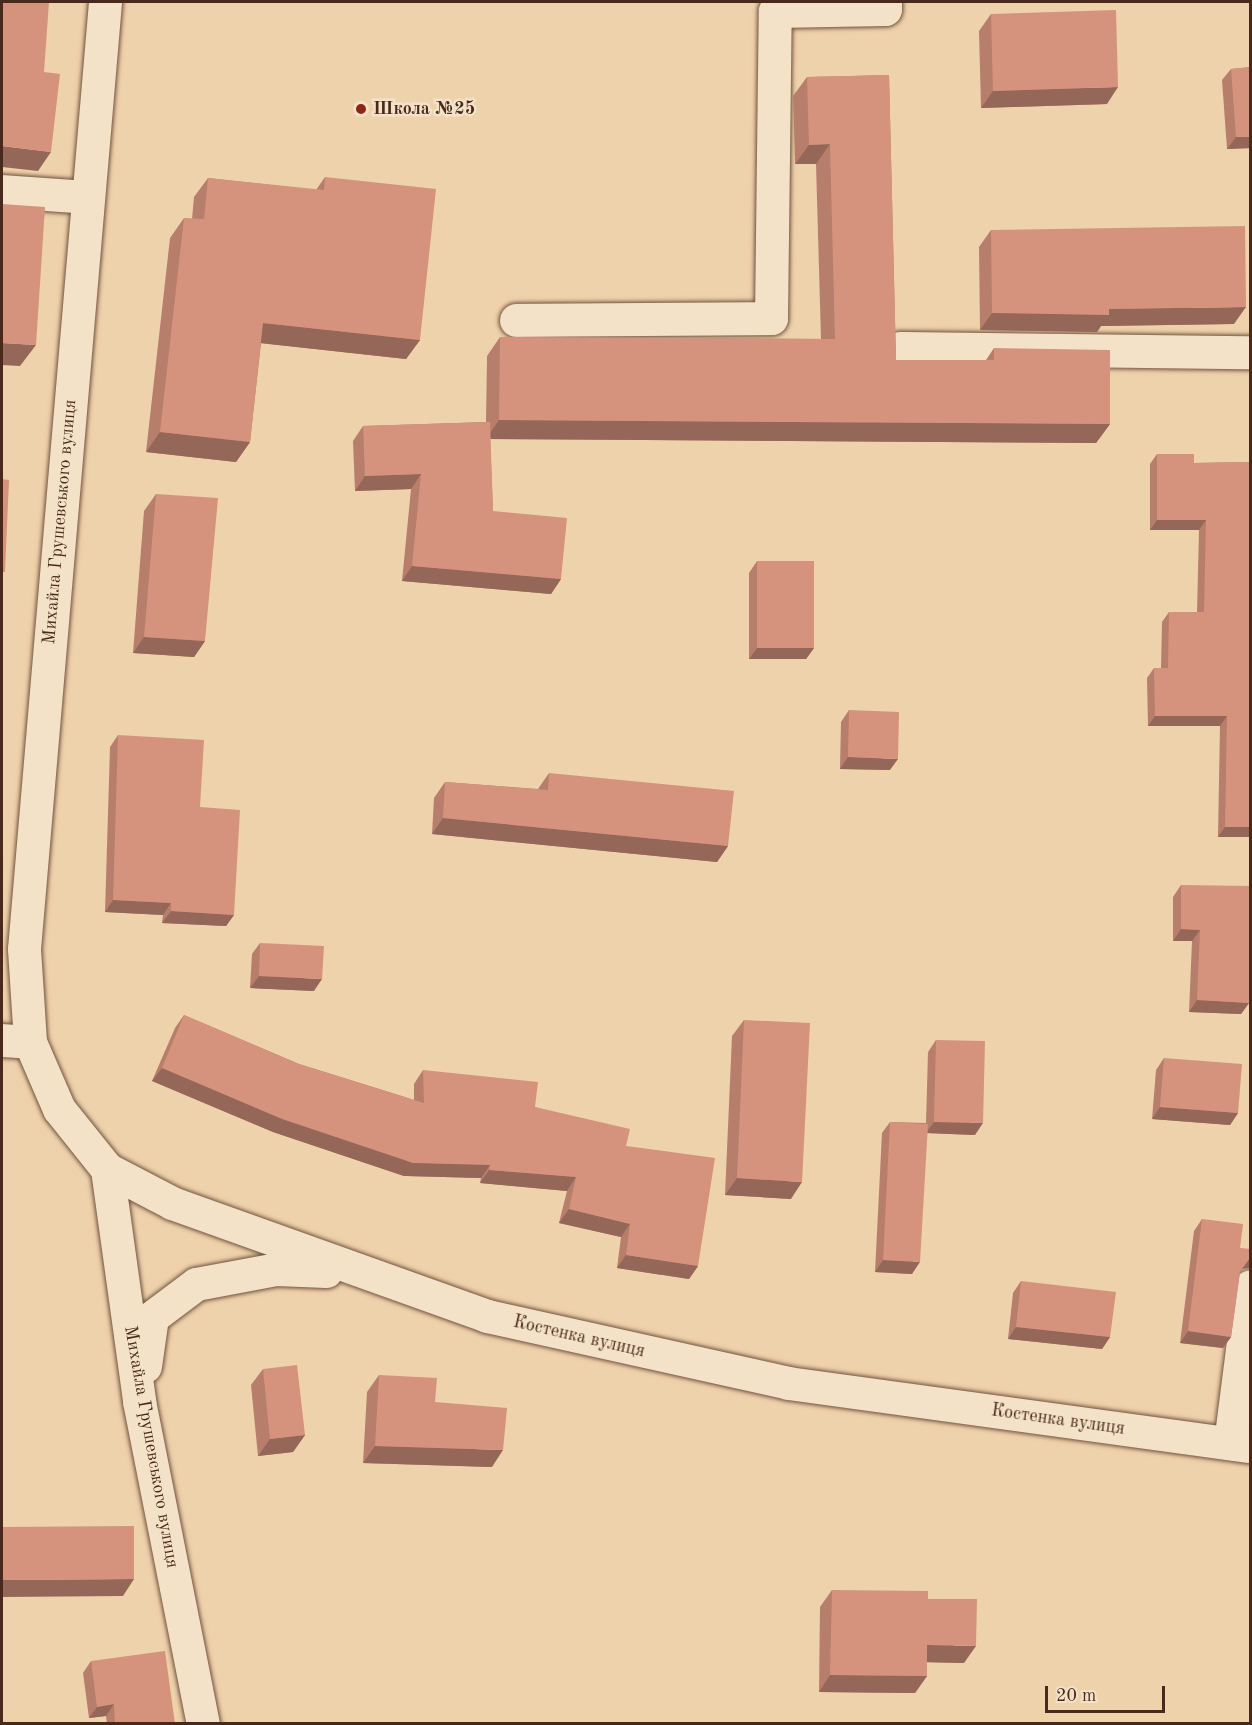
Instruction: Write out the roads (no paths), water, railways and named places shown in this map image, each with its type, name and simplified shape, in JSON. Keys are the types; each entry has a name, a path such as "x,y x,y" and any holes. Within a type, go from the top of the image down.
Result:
{"street":[{"name":"Михайла Грушевського вулиця","path":"16,1041 105,2"},
{"path":"516,320 771,318 775,12 885,9 885,2"},
{"path":"2,191 88,197"},
{"path":"900,348 1251,352"},
{"name":"Костенка вулиця","path":"16,1041 59,1109 106,1169 172,1203 254,1237 366,1273 487,1316 788,1383 1240,1444"},
{"name":"Михайла Грушевського вулиця","path":"106,1169 139,1401 203,1724"},
{"path":"139,1401 152,1317 196,1284 276,1269 366,1273"},
{"path":"1240,1444 1251,1287"}],"place":[{"name":"Школа №25","path":"361,109"}]}
